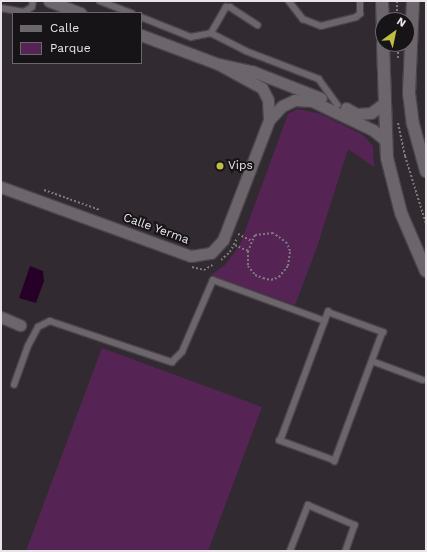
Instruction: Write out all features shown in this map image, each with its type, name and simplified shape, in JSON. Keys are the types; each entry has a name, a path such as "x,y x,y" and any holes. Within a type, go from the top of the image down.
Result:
{"street":[{"path":"49,1 78,12"},
{"path":"382,1 382,12"},
{"path":"413,1 409,93 413,124 426,171"},
{"path":"142,35 218,64 262,88 268,100 269,120"},
{"path":"383,52 385,140 401,213 426,271"},
{"path":"218,64 252,71 357,114 371,112 384,104"},
{"path":"269,120 282,106 295,100 312,101 373,130 385,140"},
{"name":"Calle Yerma","path":"1,187 191,256 211,253 223,240 269,120"},
{"path":"1,317 20,325"}],"lane":[{"path":"1,8 24,12 32,7 33,1"},
{"path":"100,1 129,12"},
{"path":"289,1 303,19 321,26 356,17 360,14 360,1"},
{"path":"211,33 226,7 230,7 258,25"},
{"path":"142,17 191,37 211,33 246,51 319,79 338,105"},
{"path":"14,385 28,346 38,327 50,320 172,362 182,352 213,280 325,321"},
{"path":"328,312 383,332 372,361 335,461 280,441 328,312"},
{"path":"372,361 425,379"},
{"path":"290,551 308,505 355,525 346,551"}],"path":[{"path":"397,1 398,12"},
{"path":"40,201 45,189 103,211"},
{"path":"190,267 204,270 230,252 235,245 241,227"},
{"path":"265,232 281,237 287,243 290,251 288,266 279,277 263,278 255,275 248,266 248,251 255,235 265,232"},
{"path":"238,234 252,241"},
{"path":"235,245 248,251"}],"green space":[{"path":"298,109 321,114 363,135 373,146 374,167 348,149 316,250 295,305 211,275 225,265 240,245 288,114"},
{"path":"102,348 262,407 208,551 26,551"}],"shaded area":[{"path":"30,266 43,271 44,281 36,303 19,298"}],"place":[{"name":"Vips","path":"220,166"}]}
